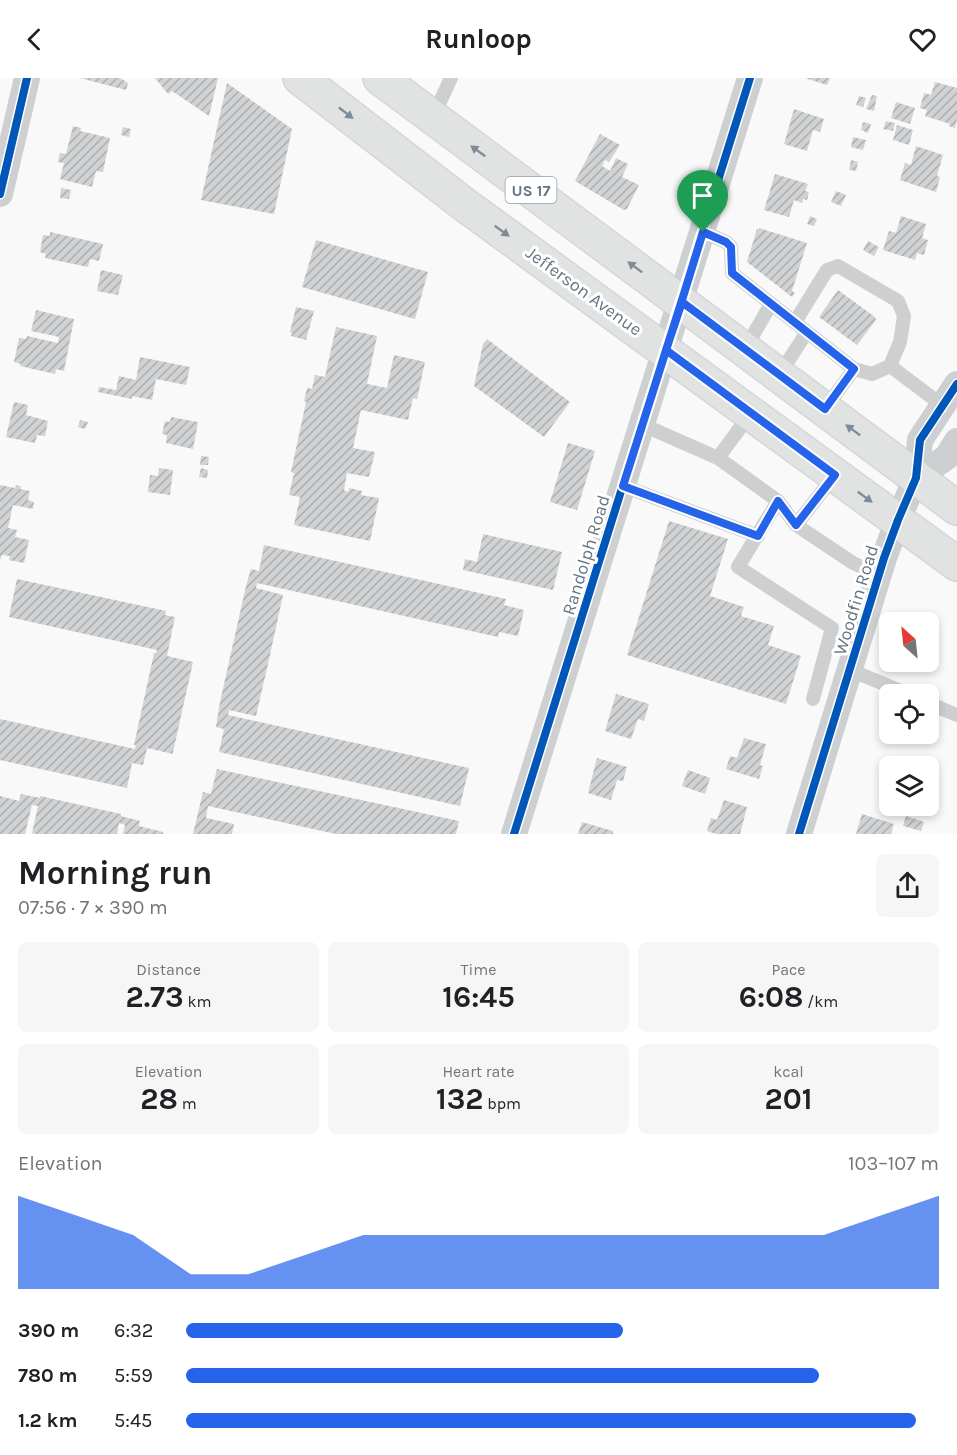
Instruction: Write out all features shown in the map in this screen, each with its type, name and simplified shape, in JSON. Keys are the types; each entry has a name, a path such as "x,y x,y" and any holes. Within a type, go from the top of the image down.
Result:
{"main road":[{"name":"Jefferson Avenue","path":"300,78 465,205 957,564"},
{"name":"US 17","path":"389,81 433,117 957,508"}],"street":[{"path":"0,194 27,78"},
{"name":"Randolph Road","path":"514,834 682,302 750,78"},
{"name":"Woodfin Road","path":"799,834 850,670 845,634 879,575 898,520 916,478 920,440 950,394"},
{"path":"916,478 947,457 957,441"}],"lane":[{"path":"433,117 451,78"},
{"path":"703,232 726,242 731,247 732,273 854,369 872,374 890,366 900,342 904,316 898,301 838,266 827,270 795,322"},
{"path":"745,349 771,304"},
{"path":"779,375 807,332"},
{"path":"890,366 950,394"},
{"path":"825,409 854,369"},
{"path":"718,458 751,413"},
{"path":"643,425 718,458 778,501 796,525 853,563 879,575"},
{"path":"796,525 835,475"},
{"path":"623,486 758,536"},
{"path":"778,501 738,567 845,634 813,699"},
{"path":"850,670 884,684"},
{"path":"939,708 957,715"}],"building":[{"path":"80,78 120,78 128,83 126,90"},
{"path":"155,78 218,78 209,116 172,91 168,94"},
{"path":"805,78 830,78 827,85"},
{"path":"935,82 957,88 955,128 949,126 950,124 925,116 927,110 920,108 924,93 931,95"},
{"path":"227,83 292,129 274,214 201,200"},
{"path":"872,95 877,96 874,111 866,109"},
{"path":"859,96 866,98 863,107 856,105"},
{"path":"896,102 915,108 910,124 891,118"},
{"path":"794,109 824,119 820,132 813,130 807,151 784,144"},
{"path":"886,121 895,123 893,131 883,129"},
{"path":"863,122 871,124 868,133 861,130"},
{"path":"897,125 913,130 909,145 893,140"},
{"path":"73,126 81,128 80,131 110,138 103,172 96,171 92,187 60,179 64,163 58,162 60,153 66,154"},
{"path":"123,127 131,129 129,137 121,135"},
{"path":"600,134 620,145 609,162 605,160 602,166 610,171 616,158 628,164 622,177 639,185 627,209 624,210 575,181"},
{"path":"853,137 866,140 863,150 851,147"},
{"path":"916,146 943,155 937,176 940,177 936,192 900,180 905,163 911,165"},
{"path":"851,160 858,162 856,171 849,170"},
{"path":"775,174 808,184 805,191 809,192 807,200 803,199 802,203 794,200 789,217 764,210"},
{"path":"61,188 71,190 69,199 60,198"},
{"path":"836,191 846,195 841,206 831,202"},
{"path":"810,216 817,219 814,226 807,224"},
{"path":"901,216 926,224 922,238 928,240 924,255 917,253 915,260 883,250 889,231 896,233"},
{"path":"759,228 807,243 792,291 795,293 792,297 747,262"},
{"path":"50,232 103,244 99,261 90,259 88,267 45,258 46,254 40,252 43,235 50,236"},
{"path":"316,240 428,272 415,319 302,287"},
{"path":"868,241 879,247 874,256 863,250"},
{"path":"101,270 123,275 118,295 97,291"},
{"path":"838,290 875,317 876,320 857,345 819,317"},
{"path":"296,307 314,311 306,340 291,336"},
{"path":"36,310 74,319 64,371 56,369 55,374 20,366 21,364 14,362 19,338 26,339 27,336 58,343 59,337 31,331"},
{"path":"336,327 377,336 367,384 387,388 394,355 425,362 417,399 413,398 408,420 361,410 353,448 375,452 369,477 347,473 344,490 348,492 349,488 362,491 361,495 379,498 370,541 294,525 300,497 289,495 294,473 291,472 307,388 312,389 315,375 325,377"},
{"path":"487,339 570,402 544,437 474,386 483,344"},
{"path":"140,357 190,367 186,385 156,379 152,400 132,396 132,399 98,392 99,387 116,390 119,376 136,380"},
{"path":"14,402 28,405 26,415 48,421 45,436 37,435 35,443 6,437"},
{"path":"171,417 198,422 193,449 166,443 167,435 162,434 165,421 170,422"},
{"path":"80,420 88,422 85,429 78,427"},
{"path":"568,443 595,451 577,510 550,502"},
{"path":"201,456 209,457 208,465 200,465"},
{"path":"159,468 173,470 170,495 148,492 150,475 158,476"},
{"path":"201,468 208,470 207,478 199,477"},
{"path":"0,485 15,488 16,485 21,486 20,489 30,491 28,500 34,502 33,509 13,505 8,528 17,530 15,537 29,540 24,563 9,560 10,556 2,555 0,560"},
{"path":"669,521 728,539 710,596 744,607 741,616 774,626 768,645 801,656 786,704 627,655"},
{"path":"483,534 562,552 553,590 463,570 465,559 477,562"},
{"path":"264,545 506,599 504,605 524,610 518,636 499,632 498,637 257,583 256,588 283,595 268,664 256,716 229,710 228,715 469,768 460,806 219,752 224,729 216,727 220,702 246,586 251,569 259,571"},
{"path":"17,579 166,611 165,615 175,617 167,656 193,662 173,754 147,748 143,765 132,763 127,788 0,760 0,719 135,749 154,653 157,650 9,617"},
{"path":"616,694 649,704 644,721 638,719 631,739 605,731"},
{"path":"744,738 766,744 759,779 726,769 730,756 737,758"},
{"path":"597,758 627,767 623,781 617,780 611,800 588,793"},
{"path":"217,769 459,821 456,834 336,834 208,806 206,818 234,824 232,834 193,834 203,792 211,794"},
{"path":"688,770 710,778 705,794 682,786"},
{"path":"21,794 121,814 121,816 140,821 139,826 163,832 163,834 123,834 125,825 119,823 117,834 36,834 32,833 38,806 32,805 25,834 0,834 0,796 19,801"},
{"path":"724,800 747,807 740,834 716,834 707,831 711,818 717,820"},
{"path":"862,814 894,824 891,834 856,834"},
{"path":"906,816 924,822 921,831 903,826"},
{"path":"582,822 613,831 613,834 578,834"}],"cycle path":[{"path":"0,194 27,78"},
{"path":"514,834 750,78"},
{"path":"799,834 884,558 916,478 920,440 957,384"}],"route":[{"path":"703,232 726,242 731,247 732,273 854,369 825,409 682,302 666,350 835,475 796,525 778,501 758,536 623,486 703,232"}]}
